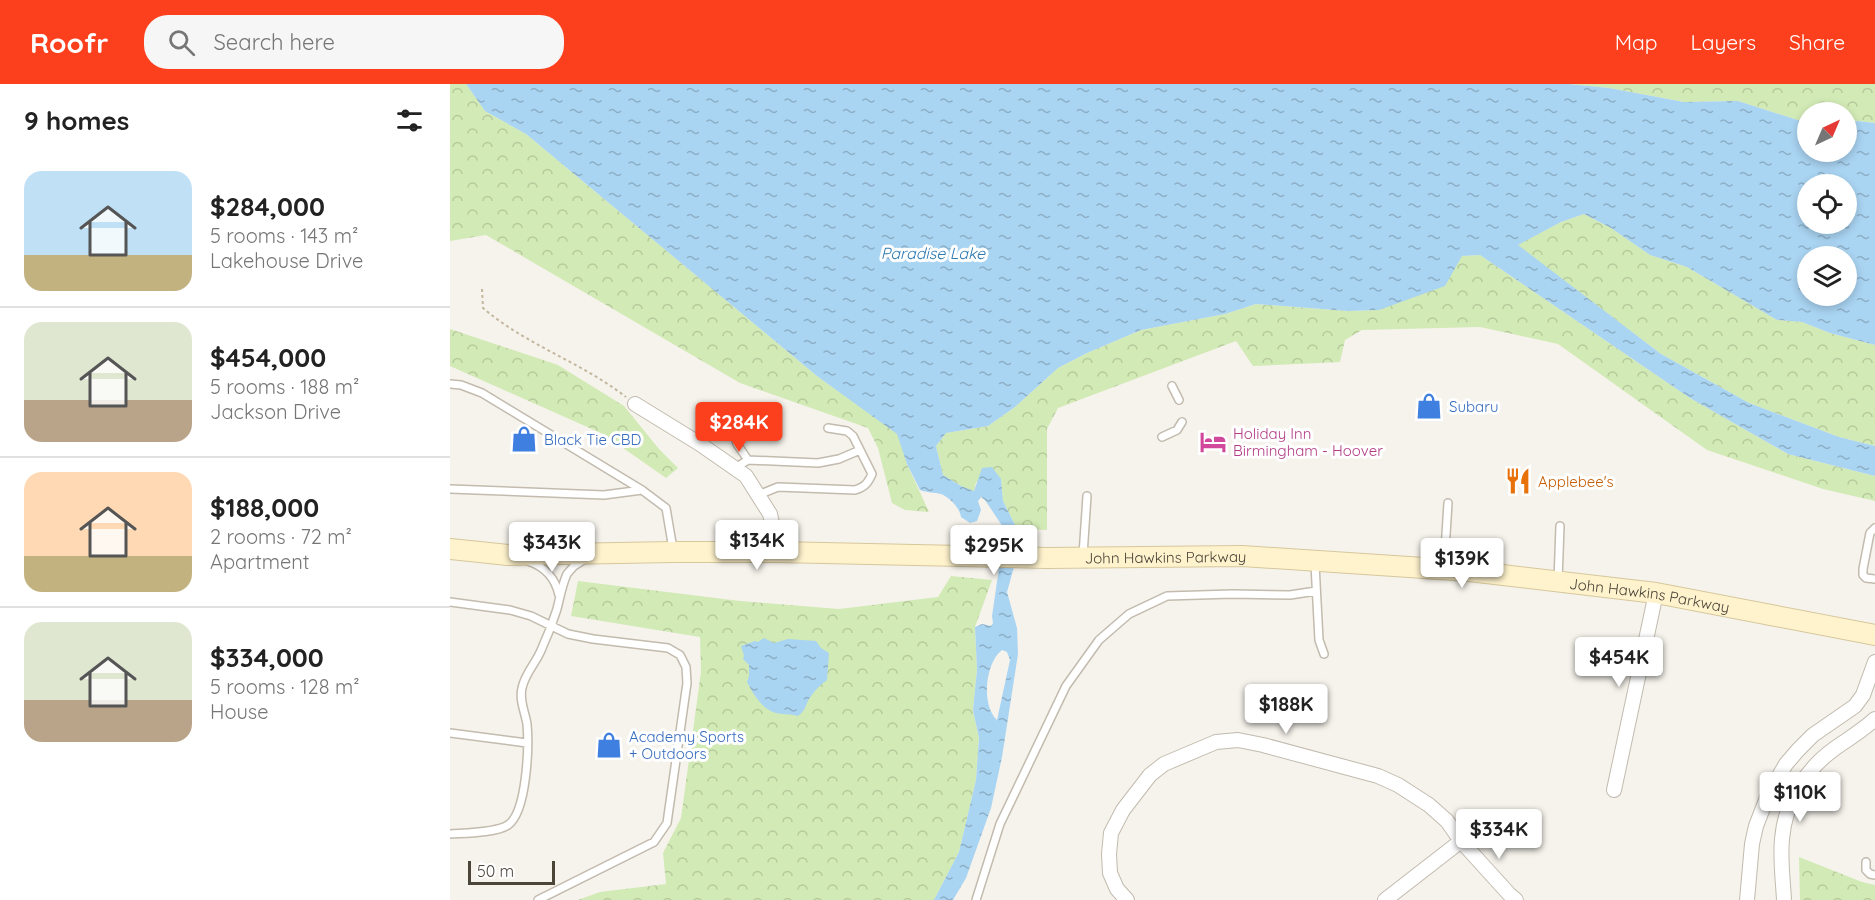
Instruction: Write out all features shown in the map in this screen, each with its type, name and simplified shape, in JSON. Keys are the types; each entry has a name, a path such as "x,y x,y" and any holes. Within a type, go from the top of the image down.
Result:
{"main road":[{"name":"John Hawkins Parkway","path":"450,549 508,555 595,552 778,552 1047,558 1242,556 1444,569 1656,593 1875,635"}],"street":[{"path":"635,404 746,476 770,514 778,552"},
{"path":"1614,790 1656,593"},
{"path":"1747,900 1752,844 1768,795 1786,764 1798,750 1813,735 1855,706 1863,695 1875,662"},
{"path":"1784,900 1781,841 1785,819 1799,785 1808,773 1833,750 1864,730 1875,719"},
{"path":"1127,900 1117,889 1110,873 1109,854 1111,833 1123,810 1150,775 1164,764 1216,742 1238,740 1377,776 1398,785 1429,805 1447,821 1461,841 1516,900"},
{"path":"1385,900 1461,841"}],"lane":[{"path":"450,384 461,385 482,393 642,490 666,508 674,552"},
{"path":"1172,386 1179,400"},
{"path":"1162,437 1177,430 1182,422"},
{"path":"748,460 737,444 735,436 760,427"},
{"path":"758,495 778,487 855,490 863,488 872,474 853,436 847,431 828,428"},
{"path":"735,468 748,460 818,463 839,459 860,450"},
{"path":"450,489 604,495 642,490"},
{"path":"1083,558 1087,496"},
{"path":"1444,569 1448,503"},
{"path":"1558,581 1560,526"},
{"path":"1875,528 1870,533 1863,569 1863,575 1866,578 1875,579"},
{"path":"450,834 501,828 511,823 518,813 525,779 528,742 521,691 551,626 567,574 595,552"},
{"path":"508,555 533,563 548,572 556,583 559,596"},
{"path":"1315,561 1319,640 1324,654"},
{"path":"976,900 1000,824 1066,686 1100,640 1129,614 1167,596 1290,595 1316,591"},
{"path":"450,602 510,610 531,616 568,634 668,648 680,655 686,667 687,683 666,823 654,842 538,900"},
{"path":"450,733 528,742"},
{"path":"1866,862 1866,870 1875,875"}],"path":[{"path":"482,289 483,308 502,324 593,374 635,404"}],"green space":[{"path":"450,84 466,84 485,111 526,134 817,376 898,434 907,464 929,512 905,510 892,503 878,448 868,428 740,383 486,235 450,241"},
{"path":"1569,84 1875,84 1875,123 1857,121 1857,102 1797,102 1797,120 1738,101 1684,102 1609,88"},
{"path":"1584,214 1611,228 1650,255 1687,267 1777,320 1802,322 1830,333 1875,345 1875,446 1839,437 1749,403 1661,354 1517,245 1561,222"},
{"path":"1480,255 1690,398 1788,454 1875,476 1875,501 1823,489 1707,450 1558,344 1480,327 1362,330 1345,340 1340,362 1253,366 1236,341 1058,408 1047,429 1047,530 1017,529 1003,501 1001,479 976,482 974,492 943,475 936,446 946,433 988,426 1015,407 1058,368 1141,330 1225,314 1256,304 1348,311 1379,310 1462,256"},
{"path":"450,329 558,365 624,406 659,449 678,468 666,478 603,434 450,366"},
{"path":"951,576 992,580 975,627 977,670 973,710 979,738 976,780 959,852 934,900 578,900 600,892 666,884 663,853 681,818 701,672 700,637 571,616 578,581 740,601 839,609 938,597"},
{"path":"1799,857 1875,885 1875,900 1800,900"}],"water":[{"name":"Paradise Lake","path":"466,84 1569,84 1609,88 1684,102 1738,101 1797,120 1797,162 1857,162 1857,121 1875,123 1875,345 1830,333 1802,322 1777,320 1687,267 1650,255 1611,228 1584,214 1561,222 1518,245 1661,354 1749,403 1839,437 1875,446 1875,476 1788,454 1690,398 1480,255 1462,256 1445,286 1379,310 1348,311 1256,304 1225,314 1141,330 1087,353 1058,368 1015,407 988,426 946,433 936,446 943,475 974,491 982,468 992,467 1001,479 1003,501 1017,529 1019,549 1007,592 1017,628 1018,654 1002,757 991,808 966,878 953,900 934,900 959,852 976,780 979,738 973,710 977,670 975,627 982,624 991,626 993,623 1003,527 981,497 978,501 981,510 977,521 970,523 961,517 956,507 941,494 920,490 907,464 897,434 817,376 526,134 485,111","holes":["1002,650 1007,652 1010,660 997,720 989,705 987,684 992,664"]},
{"path":"764,638 774,643 788,639 816,641 829,653 827,680 813,693 804,711 798,716 770,711 757,698 747,682 749,665 743,659 741,646 758,642"}],"place":[{"name":"Subaru","path":"1429,406"},
{"name":"Black Tie CBD","path":"524,439"},
{"name":"Holiday Inn Birmingham - Hoover","path":"1213,442"},
{"name":"Applebee's","path":"1518,481"},
{"name":"Academy Sports + Outdoors","path":"609,745"}]}
